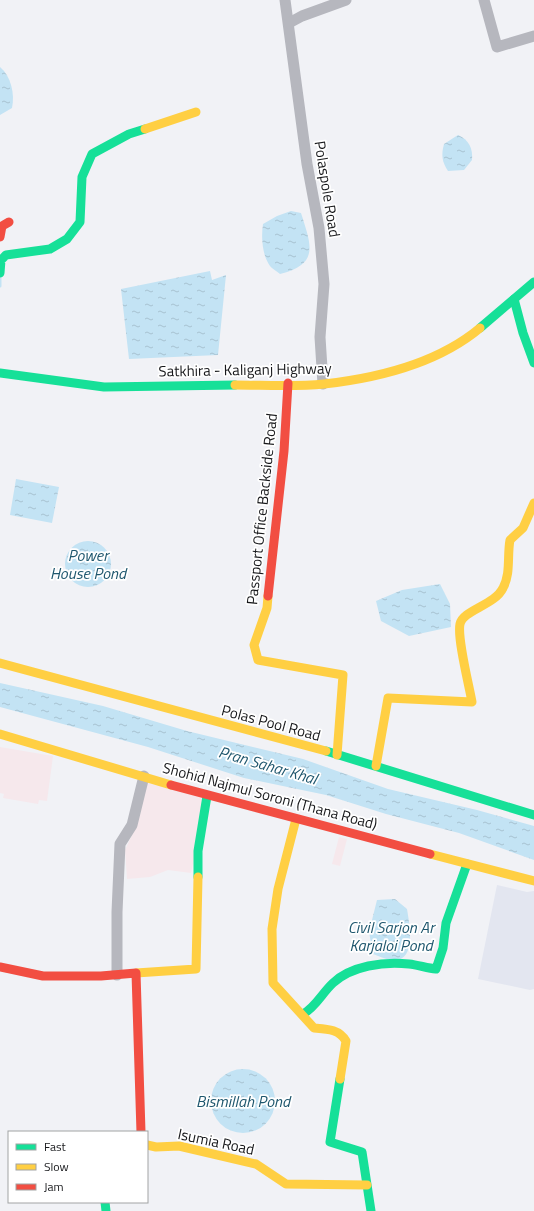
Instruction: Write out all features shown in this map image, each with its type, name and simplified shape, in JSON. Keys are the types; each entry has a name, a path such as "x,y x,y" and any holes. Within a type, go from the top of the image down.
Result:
{"main road":[{"path":"0,274 1,257 50,249 67,239 80,222 82,177 92,154 129,134 196,112"},
{"path":"0,238 2,226 9,222"},
{"name":"Satkhira - Kaliganj Highway","path":"0,373 104,387 288,383 323,384 410,366 457,345 478,330 534,282"},
{"path":"514,298 523,333 534,363"},
{"name":"Passport Office Backside Road","path":"288,383 284,451 267,608 254,645 258,660 343,675 337,755"},
{"path":"376,766 388,698 472,702 460,636 460,624 463,617 492,601 503,589 508,576 508,551 510,540 523,528 534,503"},
{"name":"Polas Pool Road","path":"0,663 376,766 534,815"},
{"name":"Shohid Najmul Soroni (Thana Road)","path":"0,734 208,796 534,881"},
{"path":"0,967 43,976 117,974 196,969 198,851 208,796"},
{"path":"296,819 278,889 272,929 274,983 314,1028 336,1031 344,1036 346,1041 330,1142 362,1152 371,1211"},
{"path":"303,1014 309,1011 335,981 348,973 371,966 385,964 408,964 436,969 443,948 446,923 467,864"},
{"path":"136,973 141,1131"},
{"name":"Isumia Road","path":"148,1145 156,1147 179,1146 256,1164 286,1184 368,1185"}],"street":[{"name":"Polaspole Road","path":"285,0 307,164 319,228 324,277 320,337 323,384"},
{"path":"289,24 302,16 346,0"},
{"path":"484,0 497,47 534,36"},
{"path":"117,974 117,912 120,844 132,825 144,776"}],"shaded area":[{"path":"0,747 53,756 47,801 39,800 38,804 3,798 4,794 0,793"},
{"path":"147,783 207,797 191,873 168,870 150,877 127,879 125,850 138,822"},
{"path":"339,837 347,839 340,866 332,864"},
{"path":"497,885 527,892 534,891 534,989 530,990 478,979"}],"water":[{"path":"0,67 7,75 9,80 13,103 12,108 0,115"},
{"path":"458,135 465,139 470,145 472,160 464,170 448,171 444,165 444,144"},
{"path":"291,211 301,213 308,235 309,252 307,259 302,265 293,270 280,274 271,267 265,257 262,240 263,224 277,216"},
{"path":"210,271 212,280 226,275 218,355 129,359 121,289"},
{"path":"16,479 59,487 52,523 10,515"},
{"name":"Power House Pond","path":"88,541 101,545 107,551 111,564 107,577 101,583 88,587 75,583 69,577 65,564 69,551 75,545"},
{"path":"440,584 450,604 451,627 409,636 381,621 376,601 402,590"},
{"name":"Pran Sahar Khal","path":"0,683 103,706 187,731 303,759 388,789 477,810 534,826 534,860 459,833 386,814 326,795 244,778 148,747 0,707"},
{"name":"Civil Sarjon Ar Karjaloi Pond","path":"395,899 407,909 410,941 405,956 400,959 391,960 373,954 369,932 377,900"},
{"name":"Bismillah Pond","path":"243,1069 261,1075 269,1083 275,1101 269,1119 261,1127 243,1133 225,1127 217,1119 211,1101 217,1083 225,1075"}],"waterway":[{"path":"0,278 0,286"}],"traffic: fast":[{"path":"0,273 1,260 6,255 50,249 67,239 80,222 82,177 92,154 129,134 145,129"},
{"path":"480,328 534,282"},
{"path":"514,299 523,333 534,363"},
{"path":"0,373 104,387 235,385"},
{"path":"326,751 534,815"},
{"path":"198,877 198,851 207,796"},
{"path":"303,1014 312,1008 333,983 349,972 368,966 389,963 412,964 436,969 443,948 446,923 467,864"},
{"path":"340,1079 330,1142 362,1152 371,1211"},
{"path":"105,1203 106,1211"}],"traffic: slow":[{"path":"145,129 196,112"},
{"path":"235,385 313,385 365,378 426,360 445,351 480,328"},
{"path":"376,766 388,698 472,702 460,640 460,624 462,619 493,599 503,588 508,570 510,540 523,528 534,503"},
{"path":"268,596 267,608 254,645 258,660 343,675 337,755"},
{"path":"0,663 326,751"},
{"path":"0,734 171,785"},
{"path":"296,819 278,889 272,929 273,983 314,1028 328,1029 336,1032 346,1041 340,1079"},
{"path":"430,854 534,881"},
{"path":"136,973 196,969 198,877"},
{"path":"148,1145 156,1147 179,1146 256,1164 286,1184 367,1185"}],"traffic: jam":[{"path":"0,237 2,226 9,222"},
{"path":"268,596 284,451 288,383"},
{"path":"171,785 430,854"},
{"path":"0,967 43,976 101,976 136,973 141,1131"}]}
